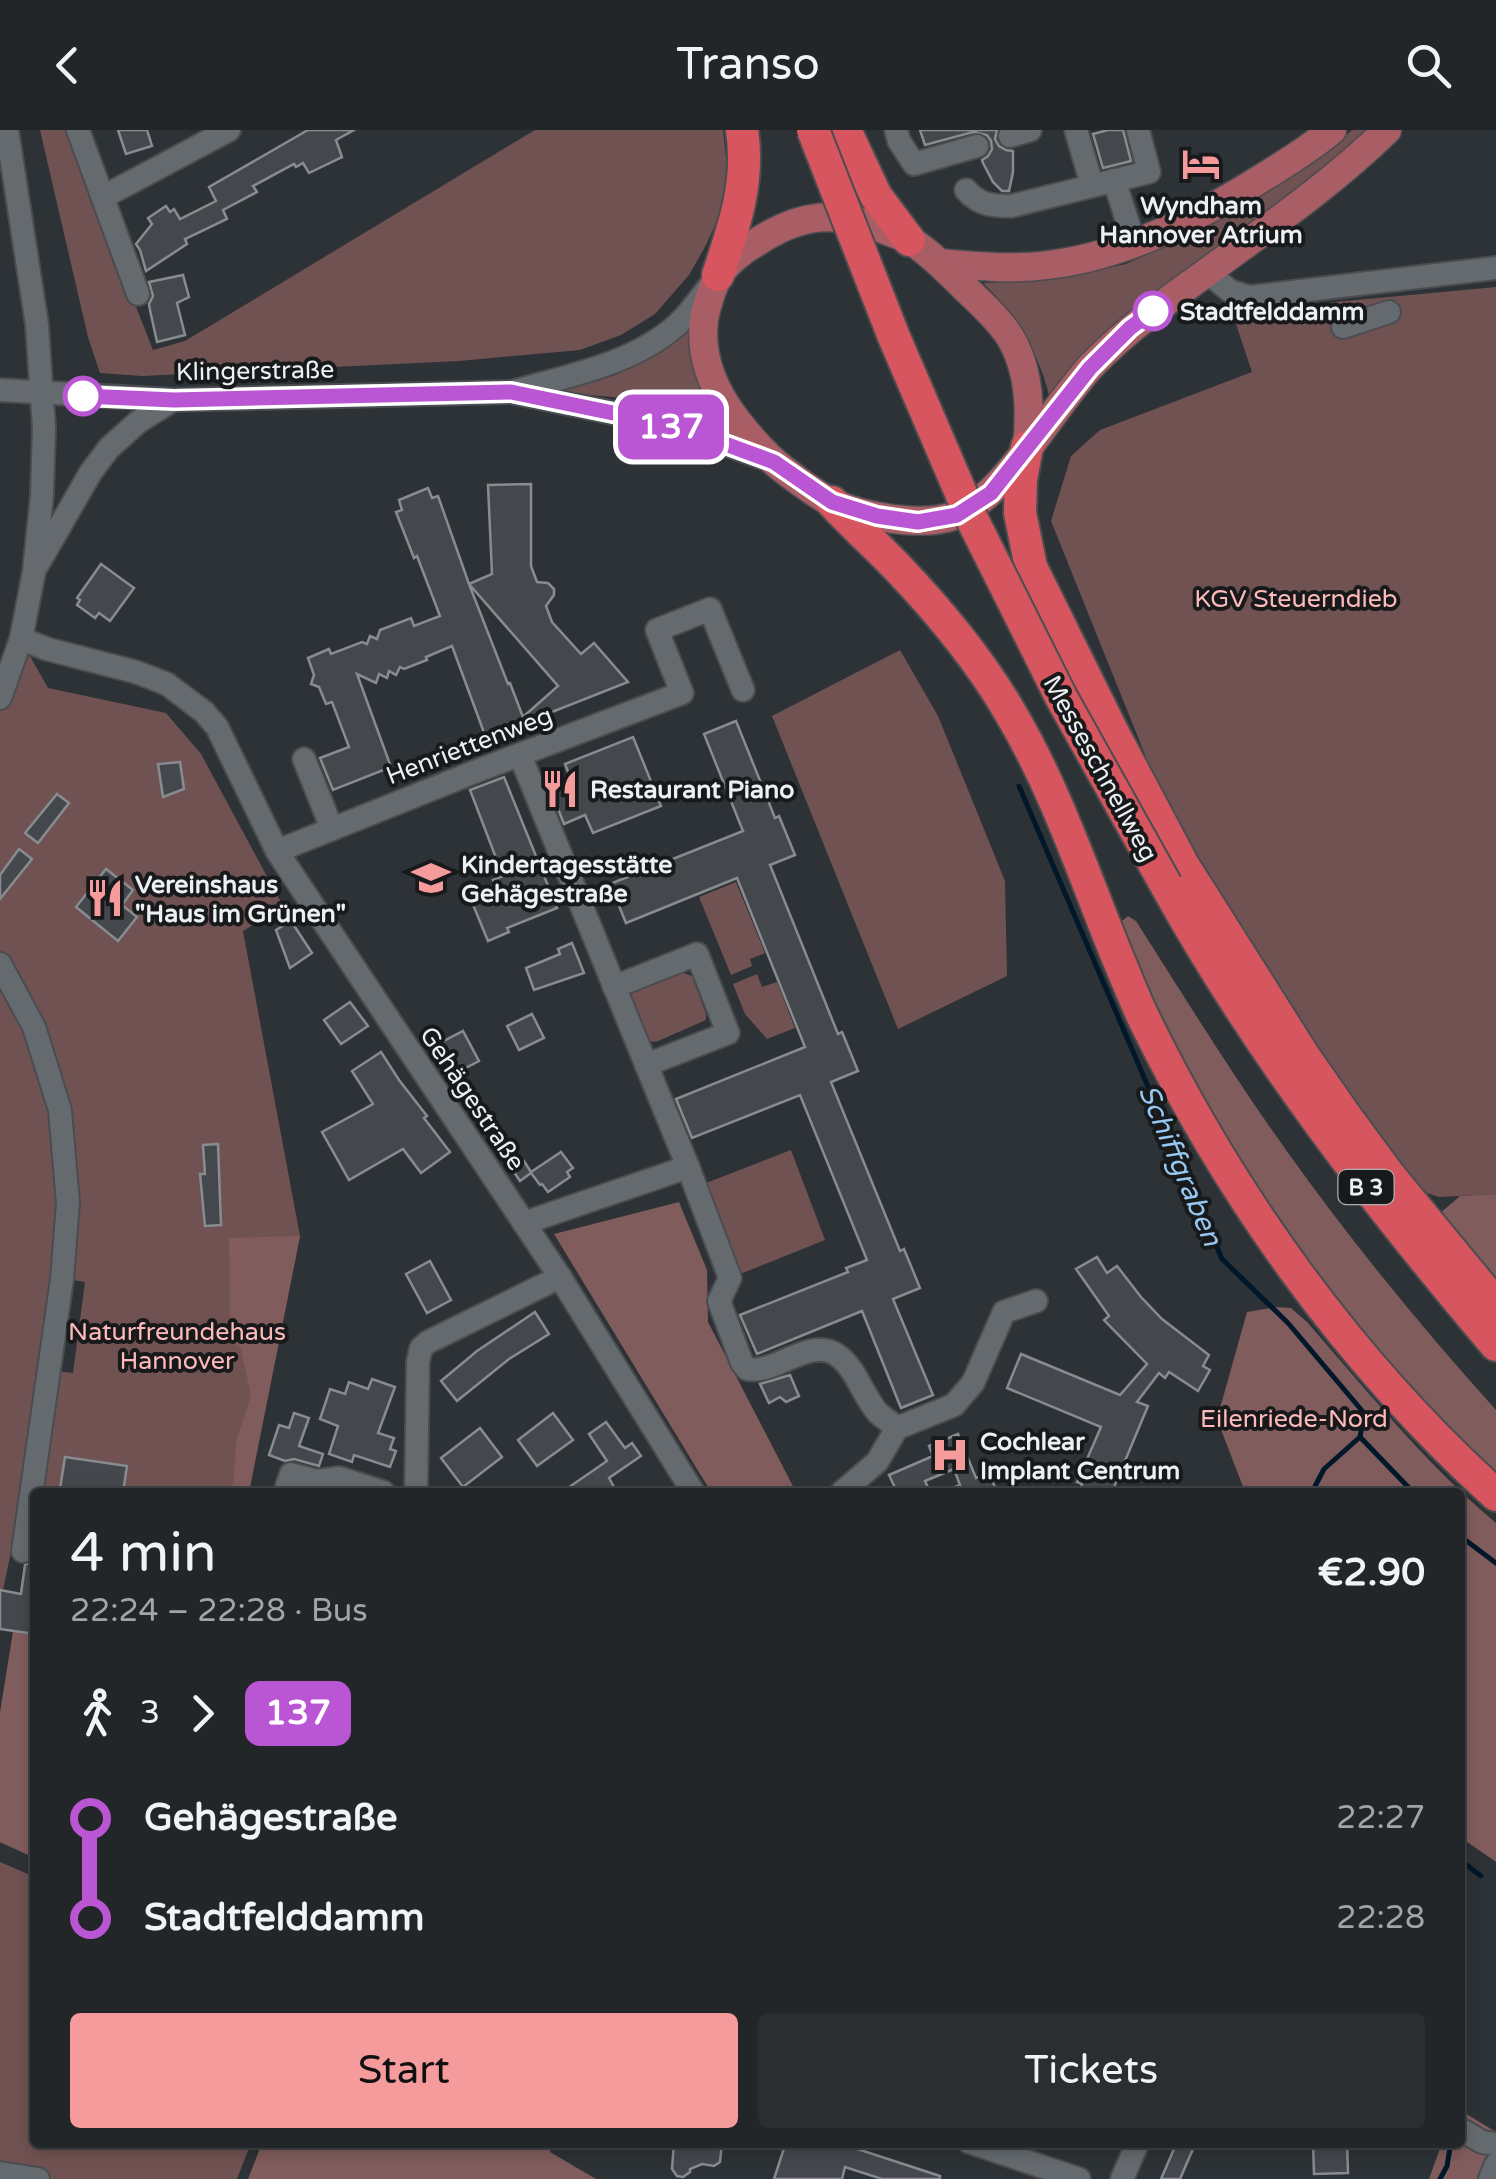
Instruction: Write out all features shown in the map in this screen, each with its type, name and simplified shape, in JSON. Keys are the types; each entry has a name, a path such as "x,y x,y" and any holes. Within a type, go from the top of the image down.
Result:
{"highway":[{"path":"718,275 743,192 742,130"},
{"name":"Messeschnellweg","path":"813,130 894,337 973,521 1061,698 1166,885 1227,987 1318,1121 1418,1252 1496,1345"},
{"path":"845,130 876,196 909,240"},
{"path":"1027,447 1020,513 1031,567 1183,864 1304,1058 1388,1174 1496,1305"},
{"path":"832,502 958,636 1011,713 1038,764 1142,1017 1205,1131 1270,1236 1355,1348 1439,1442 1496,1495"}],"main road":[{"path":"940,263 997,268 1052,265 1093,256 1172,228 1242,190 1332,130"},
{"path":"1027,447 1031,411 1026,376 1010,338 940,263 909,240 836,216 810,218 773,231 718,275 704,320 706,360 718,395 738,425 774,462 832,502 877,516 918,522 957,515 991,493 1090,368 1130,328 1316,191 1387,130"}],"street":[{"path":"0,698 20,639 34,572 44,428 37,325 7,130"},
{"path":"78,130 138,294"},
{"path":"103,197 229,130"},
{"path":"896,130 914,164 977,146"},
{"path":"1076,130 1134,242"},
{"path":"966,190 974,199 990,206 1011,206 1149,172 1138,130"},
{"path":"1207,272 1230,291 1249,297 1496,268"},
{"name":"Klingerstraße","path":"511,392 596,368 639,351 678,324 718,275"},
{"path":"1344,327 1390,313 1386,279"},
{"name":"Klingerstraße","path":"0,390 174,400 511,392 698,434 774,462"},
{"path":"34,572 109,448 138,422 174,400"},
{"name":"Henriettenweg","path":"278,851 682,693 657,630 710,608 743,690"},
{"name":"Gehägestraße","path":"20,639 167,684 217,726 278,851 560,1277 691,1488"},
{"path":"520,755 730,1278 719,1301 742,1363 747,1369 763,1369 812,1351 833,1352 878,1412 897,1428"},
{"path":"304,759 332,829"},
{"path":"614,988 697,954 728,1033 646,1065"},
{"path":"0,964 34,1027 60,1110 68,1203 62,1279 32,1488"},
{"path":"524,1223 688,1168"},
{"path":"416,1488 421,1348 560,1277"},
{"path":"847,1488 877,1462 897,1428 954,1404 973,1383 1004,1312 1036,1301"},
{"path":"286,1488 291,1474 317,1481 339,1478 370,1488"},
{"path":"23,1551 30,1502"},
{"path":"1465,2132 1482,2142 1496,2144"},
{"path":"987,2148 1079,2179"},
{"path":"1122,2179 1135,2148"},
{"path":"1490,2179 1496,2164"},
{"path":"0,2173 38,2179"}],"green space":[{"path":"40,130 70,130 153,350 185,341 535,130 723,130 727,168 721,212 689,275 655,314 621,335 580,350 459,361 142,376 100,373 88,337"},
{"path":"1352,130 1373,130 1216,255 1129,312 1049,395 1024,334 983,283 1056,279 1126,264 1248,205 1319,159"},
{"name":"KGV Steuerndieb","path":"1496,287 1496,1194 1439,1197 1424,1192 1404,1173 1316,1044 1195,851 1152,772 1051,521 1071,456 1100,430 1252,372 1236,324 1335,302"},
{"path":"690,326 698,378 722,425 621,398 551,391 592,382 641,363"},
{"name":"Naturfreundehaus Hannover","path":"22,642 48,688 166,713 201,754 283,906 243,931 300,1236 250,1488 32,1488 54,1371 73,1373 85,1282 67,1279 70,1256 57,1256 0,1603 0,702"},
{"path":"900,650 938,716 1005,881 1007,976 898,1029 772,716"},
{"path":"736,882 765,953 750,959 752,966 731,975 699,897"},
{"path":"1128,916 1136,921 1247,1094 1311,1184 1387,1283 1496,1410 1496,1472 1382,1361 1273,1216 1221,1133 1175,1048 1121,924"},
{"path":"681,972 692,976 706,1020 658,1041 647,1040 630,997 632,993"},
{"path":"757,974 762,987 777,982 795,1028 767,1039 745,1014 733,984"},
{"path":"791,1150 825,1240 730,1278 696,1187"},
{"path":"1496,1194 1496,1281 1439,1214 1460,1196"},
{"path":"679,1202 707,1270 708,1322 794,1488 709,1488 554,1234"},
{"path":"300,1236 250,1488 231,1488 236,1442 251,1395 241,1349 230,1340 229,1238"},
{"name":"Eilenriede-Nord","path":"1291,1308 1458,1488 1243,1488 1217,1419 1247,1312"},
{"name":"Eilenriede-Nord","path":"1465,1495 1496,1523 1496,1862 1465,1840"},
{"path":"30,1529 30,1856 0,1842 0,1713"},
{"path":"13,1632 30,1635 30,1856 0,1842 0,1713"},
{"path":"0,1862 30,1875 30,2148 249,2148 237,2179 0,2179"},
{"path":"1465,2113 1496,2132 1496,2179 1429,2179 1440,2148 1465,2148"},
{"path":"260,2148 550,2148 550,2152 596,2179 248,2179"}],"building":[{"path":"118,130 147,130 152,146 126,154"},
{"path":"308,130 354,130 336,140 342,157 309,173 303,163 296,167 294,164 253,186 257,192 223,210 227,219 185,239 187,244 146,271 136,244 152,224 148,218 166,206 170,212 174,209 180,219 216,201 209,187"},
{"path":"920,130 997,130 995,139 999,146 1013,151 1009,191 1002,191 993,182 983,163 992,149 987,135 973,132 925,145"},
{"path":"1123,130 1131,161 1103,168 1093,134"},
{"path":"183,275 189,297 177,303 185,335 157,342 149,282"},
{"path":"531,484 531,566 537,582 548,583 554,589 546,606 552,622 581,654 594,643 628,682 486,738 452,646 426,657 427,660 400,667 396,675 389,671 387,678 379,674 376,683 357,674 391,767 333,790 320,758 349,747 332,702 326,704 319,687 311,684 314,675 308,658 329,649 331,654 362,642 367,644 370,636 377,639 380,630 411,618 414,626 440,616 396,512 402,510 399,500 428,488 432,498 438,496 469,584 492,574 488,485","holes":["469,584 558,686 523,717"]},
{"path":"101,564 134,588 110,621 99,613 95,618 77,605 77,598"},
{"path":"736,721 775,818 779,816 795,855 770,865 838,1034 842,1032 858,1071 831,1082 900,1251 904,1249 920,1288 893,1299 933,1395 901,1408 862,1311 757,1354 740,1315 848,1272 846,1268 867,1260 800,1095 692,1138 676,1099 805,1047 737,878 626,923 610,884 743,831 704,734"},
{"path":"633,737 661,806 593,833 585,815 564,824 550,788 571,780 565,764"},
{"path":"180,762 184,789 163,797 158,764"},
{"path":"504,777 557,908 507,928 509,932 488,941 469,895 495,885 493,880 503,876 470,790"},
{"path":"57,794 69,803 38,843 25,833"},
{"path":"19,849 32,859 0,899 0,875"},
{"name":"Vereinshaus \"Haus im Grünen\"","path":"106,869 133,890 122,905 137,917 118,941 76,907"},
{"path":"291,921 312,953 290,968 276,930"},
{"path":"572,943 584,973 534,990 526,968 560,954 558,949"},
{"path":"350,1002 368,1026 341,1044 324,1020"},
{"path":"532,1014 544,1038 519,1050 507,1026"},
{"path":"463,1031 479,1061 450,1076 434,1046"},
{"path":"381,1052 450,1152 421,1173 403,1149 349,1180 322,1132 373,1104 352,1071"},
{"path":"218,1144 221,1225 205,1226 200,1174 205,1174 203,1145"},
{"path":"561,1152 573,1168 567,1172 570,1177 548,1192 531,1173 520,1181 512,1169 524,1161 531,1172"},
{"path":"1097,1257 1107,1273 1117,1266 1162,1319 1209,1355 1203,1366 1210,1370 1198,1391 1169,1372 1165,1378 1159,1373 1137,1402 1148,1406 1114,1488 1080,1488 1082,1484 1077,1482 1101,1427 1007,1388 1021,1354 1120,1395 1147,1364 1104,1320 1109,1316 1076,1269"},
{"path":"430,1261 451,1300 427,1313 406,1274"},
{"path":"535,1312 549,1334 509,1359 457,1401 441,1381"},
{"path":"790,1375 799,1396 786,1402 780,1397 769,1403 760,1384"},
{"path":"372,1379 395,1387 378,1433 394,1438 390,1449 396,1451 390,1467 354,1455 352,1462 329,1454 338,1426 320,1419 330,1389 345,1394 349,1382 368,1389"},
{"path":"294,1413 309,1418 299,1446 323,1454 319,1466 269,1455 279,1425 289,1428"},
{"path":"553,1413 573,1440 537,1466 518,1440"},
{"path":"606,1422 625,1448 632,1443 641,1456 609,1478 612,1488 568,1488 607,1461 589,1434"},
{"path":"480,1428 502,1457 463,1487 441,1458"},
{"path":"958,1434 976,1478 989,1473 995,1488 953,1488 960,1485 954,1469 925,1481 928,1488 895,1488 889,1475 933,1456 929,1446"},
{"path":"65,1457 127,1466 124,1488 60,1488"},
{"path":"30,1562 30,1633 0,1629 0,1590 21,1594 25,1565"},
{"path":"674,2148 721,2148 720,2162 714,2166 702,2164 683,2177 672,2169"},
{"path":"784,2148 854,2148 940,2176 882,2179 845,2167 842,2179 774,2179"},
{"path":"1174,2148 1193,2148 1180,2179 1161,2179"},
{"path":"1313,2148 1347,2148 1348,2173 1314,2174"}],"waterway":[{"name":"Schiffgraben","path":"1019,786 1222,1259 1288,1323 1364,1413 1360,1437"},
{"name":"Schiffgraben","path":"1360,1437 1409,1488"},
{"path":"1314,1488 1324,1469 1360,1437"},
{"name":"Schiffgraben","path":"1465,1540 1496,1563"},
{"path":"1465,1864 1481,1876"},
{"path":"1440,2179 1450,2148"}],"bus line":[{"name":"137","path":"83,396 174,400 511,392 698,434 774,462 832,502 877,516 918,522 957,515 991,493 1090,368 1153,311"}],"place":[{"name":"Wyndham Hannover Atrium","path":"1201,164"},
{"name":"Stadtfelddamm","path":"1153,311"},
{"name":"Restaurant Piano","path":"560,789"},
{"name":"Kindertagesstätte Gehägestraße","path":"431,878"},
{"name":"Vereinshaus \"Haus im Grünen\"","path":"105,898"},
{"name":"Cochlear Implant Centrum","path":"950,1455"}]}
